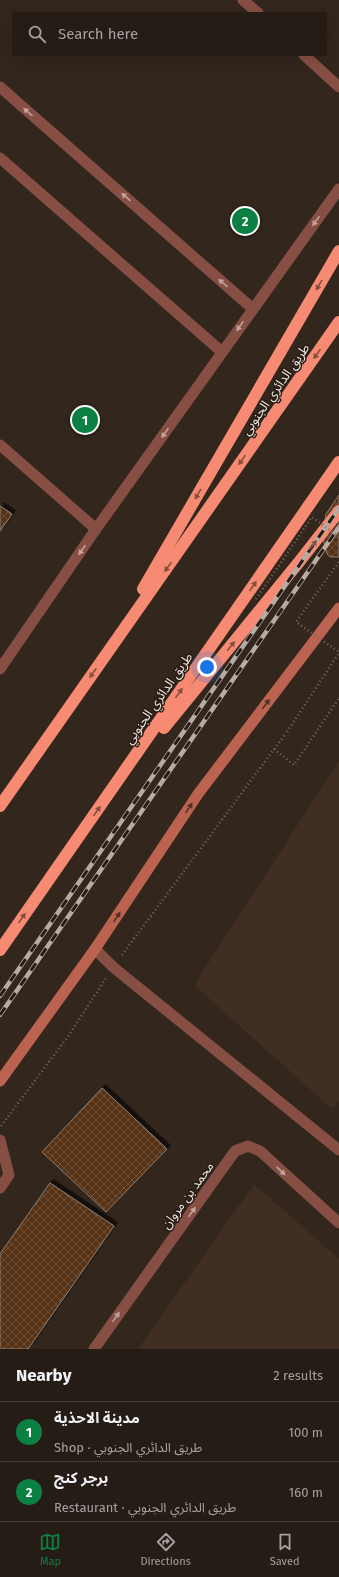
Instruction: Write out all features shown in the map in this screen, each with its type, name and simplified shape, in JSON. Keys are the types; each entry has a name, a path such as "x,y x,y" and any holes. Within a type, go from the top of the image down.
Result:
{"highway":[{"path":"103,659 339,251"},
{"name":"طريق الدائري الجنوبي","path":"0,806 339,322"},
{"name":"طريق الدائري الجنوبي","path":"0,950 339,462"},
{"path":"108,795 294,568 339,510"}],"main road":[{"path":"0,1081 95,949 198,794 339,608"}],"street":[{"path":"243,0 257,12"},
{"path":"305,56 339,87"},
{"path":"0,87 253,309"},
{"path":"0,158 222,352"},
{"path":"0,669 96,529 339,189"},
{"path":"0,444 96,529"},
{"path":"95,949 113,966 337,1144"},
{"path":"0,1140 9,1175 0,1188"},
{"name":"محمد بن مروان","path":"94,1349 235,1151 248,1146 260,1151 339,1224"}],"path":[{"path":"256,599 312,517 339,538"},
{"path":"0,1127 69,1035 113,966 287,733 339,653 296,622 339,562"},
{"path":"274,749 294,765 339,698"}],"shaded area":[{"path":"339,761 339,1101 332,1109 194,985"},
{"path":"254,1184 339,1259 339,1349 138,1349"}],"building":[{"path":"339,495 339,557 330,557 327,554 323,539 324,527 326,514"},
{"path":"0,506 12,514 0,531"},
{"path":"102,1088 167,1149 106,1212 42,1152"},
{"path":"50,1183 114,1226 28,1349 0,1349 0,1254"}],"railway":[{"path":"0,996 339,508"},
{"path":"0,1015 339,527"}],"place":[{"name":"برجر كنج","path":"245,221"},
{"name":"مدينة الاحذية","path":"85,420"}]}
